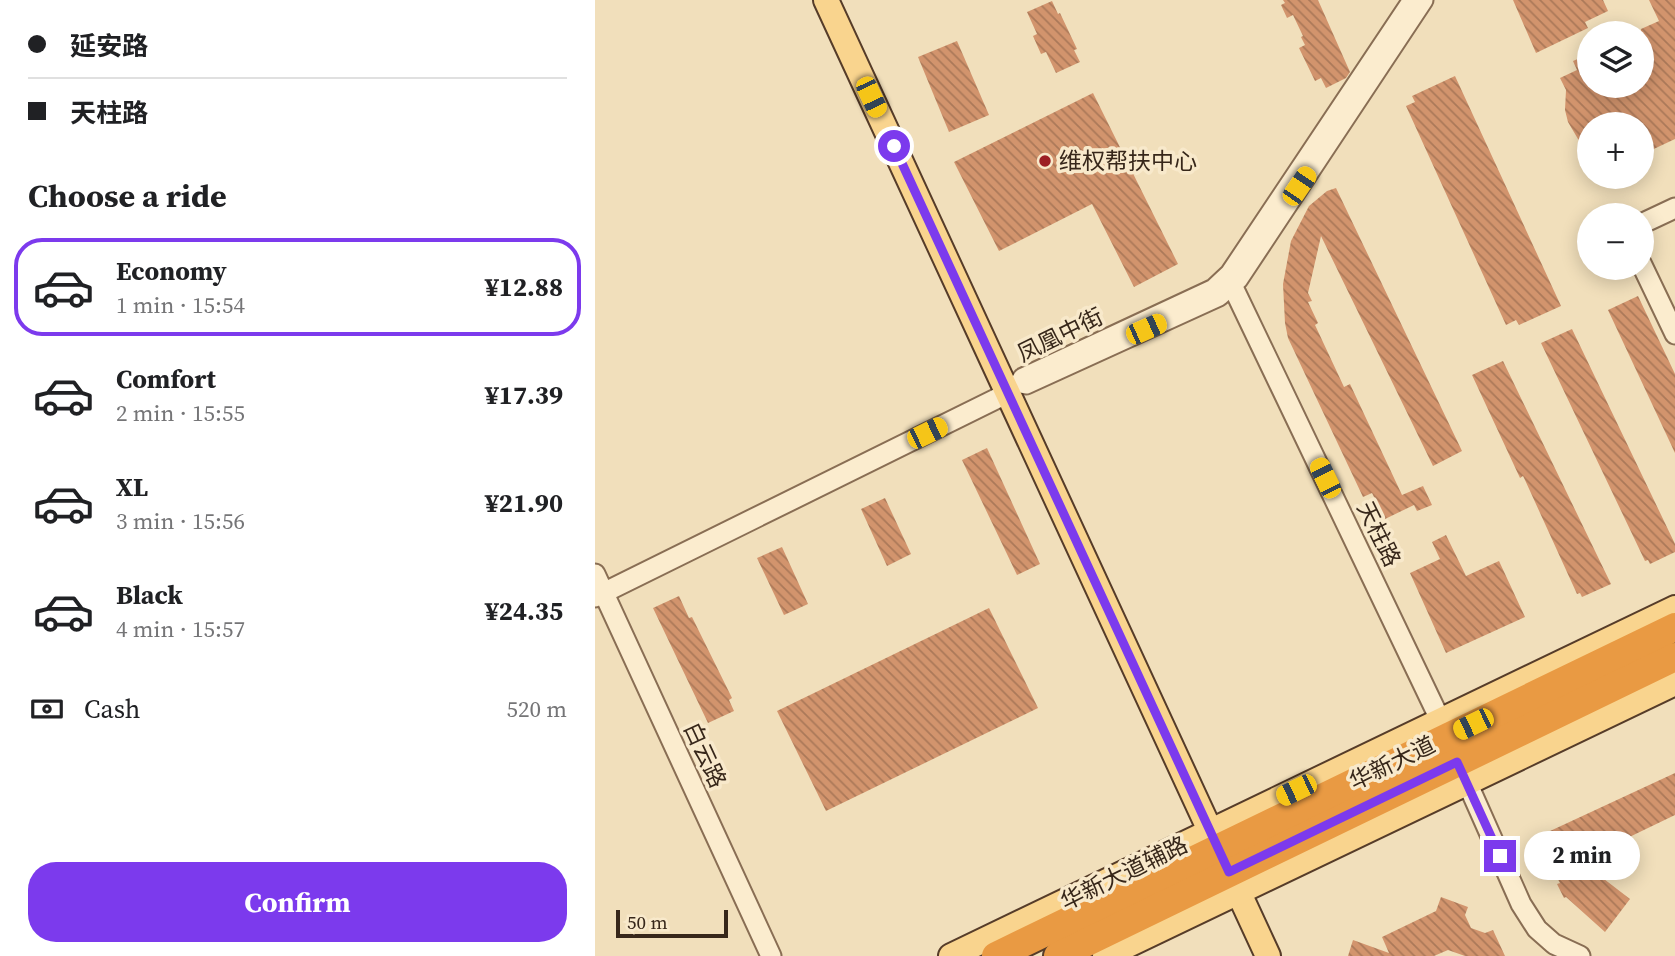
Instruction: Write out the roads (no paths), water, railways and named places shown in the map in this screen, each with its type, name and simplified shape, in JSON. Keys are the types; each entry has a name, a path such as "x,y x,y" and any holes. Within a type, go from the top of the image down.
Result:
{"highway":[{"name":"华新大道","path":"996,956 1231,858 1453,750 1675,627"},
{"name":"华新大道","path":"1453,750 1675,657"},
{"name":"华新大道","path":"1058,956 1231,858"}],"main road":[{"path":"826,0 1013,386"},
{"path":"843,0 1013,386 1231,858 1284,956"},
{"name":"华新大道辅路","path":"951,956 1231,858 1453,750 1675,608"},
{"name":"华新大道辅路","path":"1453,750 1675,683"},
{"path":"1231,858 1268,956"},
{"name":"华新大道辅路","path":"1105,956 1231,858"}],"street":[{"name":"凤凰中街","path":"1229,281 1413,0"},
{"name":"凤凰中街","path":"597,589 1013,386 1023,378 1229,281 1423,0"},
{"path":"1654,218 1675,208"},
{"path":"1649,280 1675,334"},
{"name":"天柱路","path":"1229,281 1453,750 1521,904 1537,929 1553,944 1580,956"},
{"name":"白云路","path":"597,589 761,956"},
{"name":"白云路","path":"597,589 771,956"}],"place":[{"name":"维权帮扶中心","path":"1045,161"}]}
